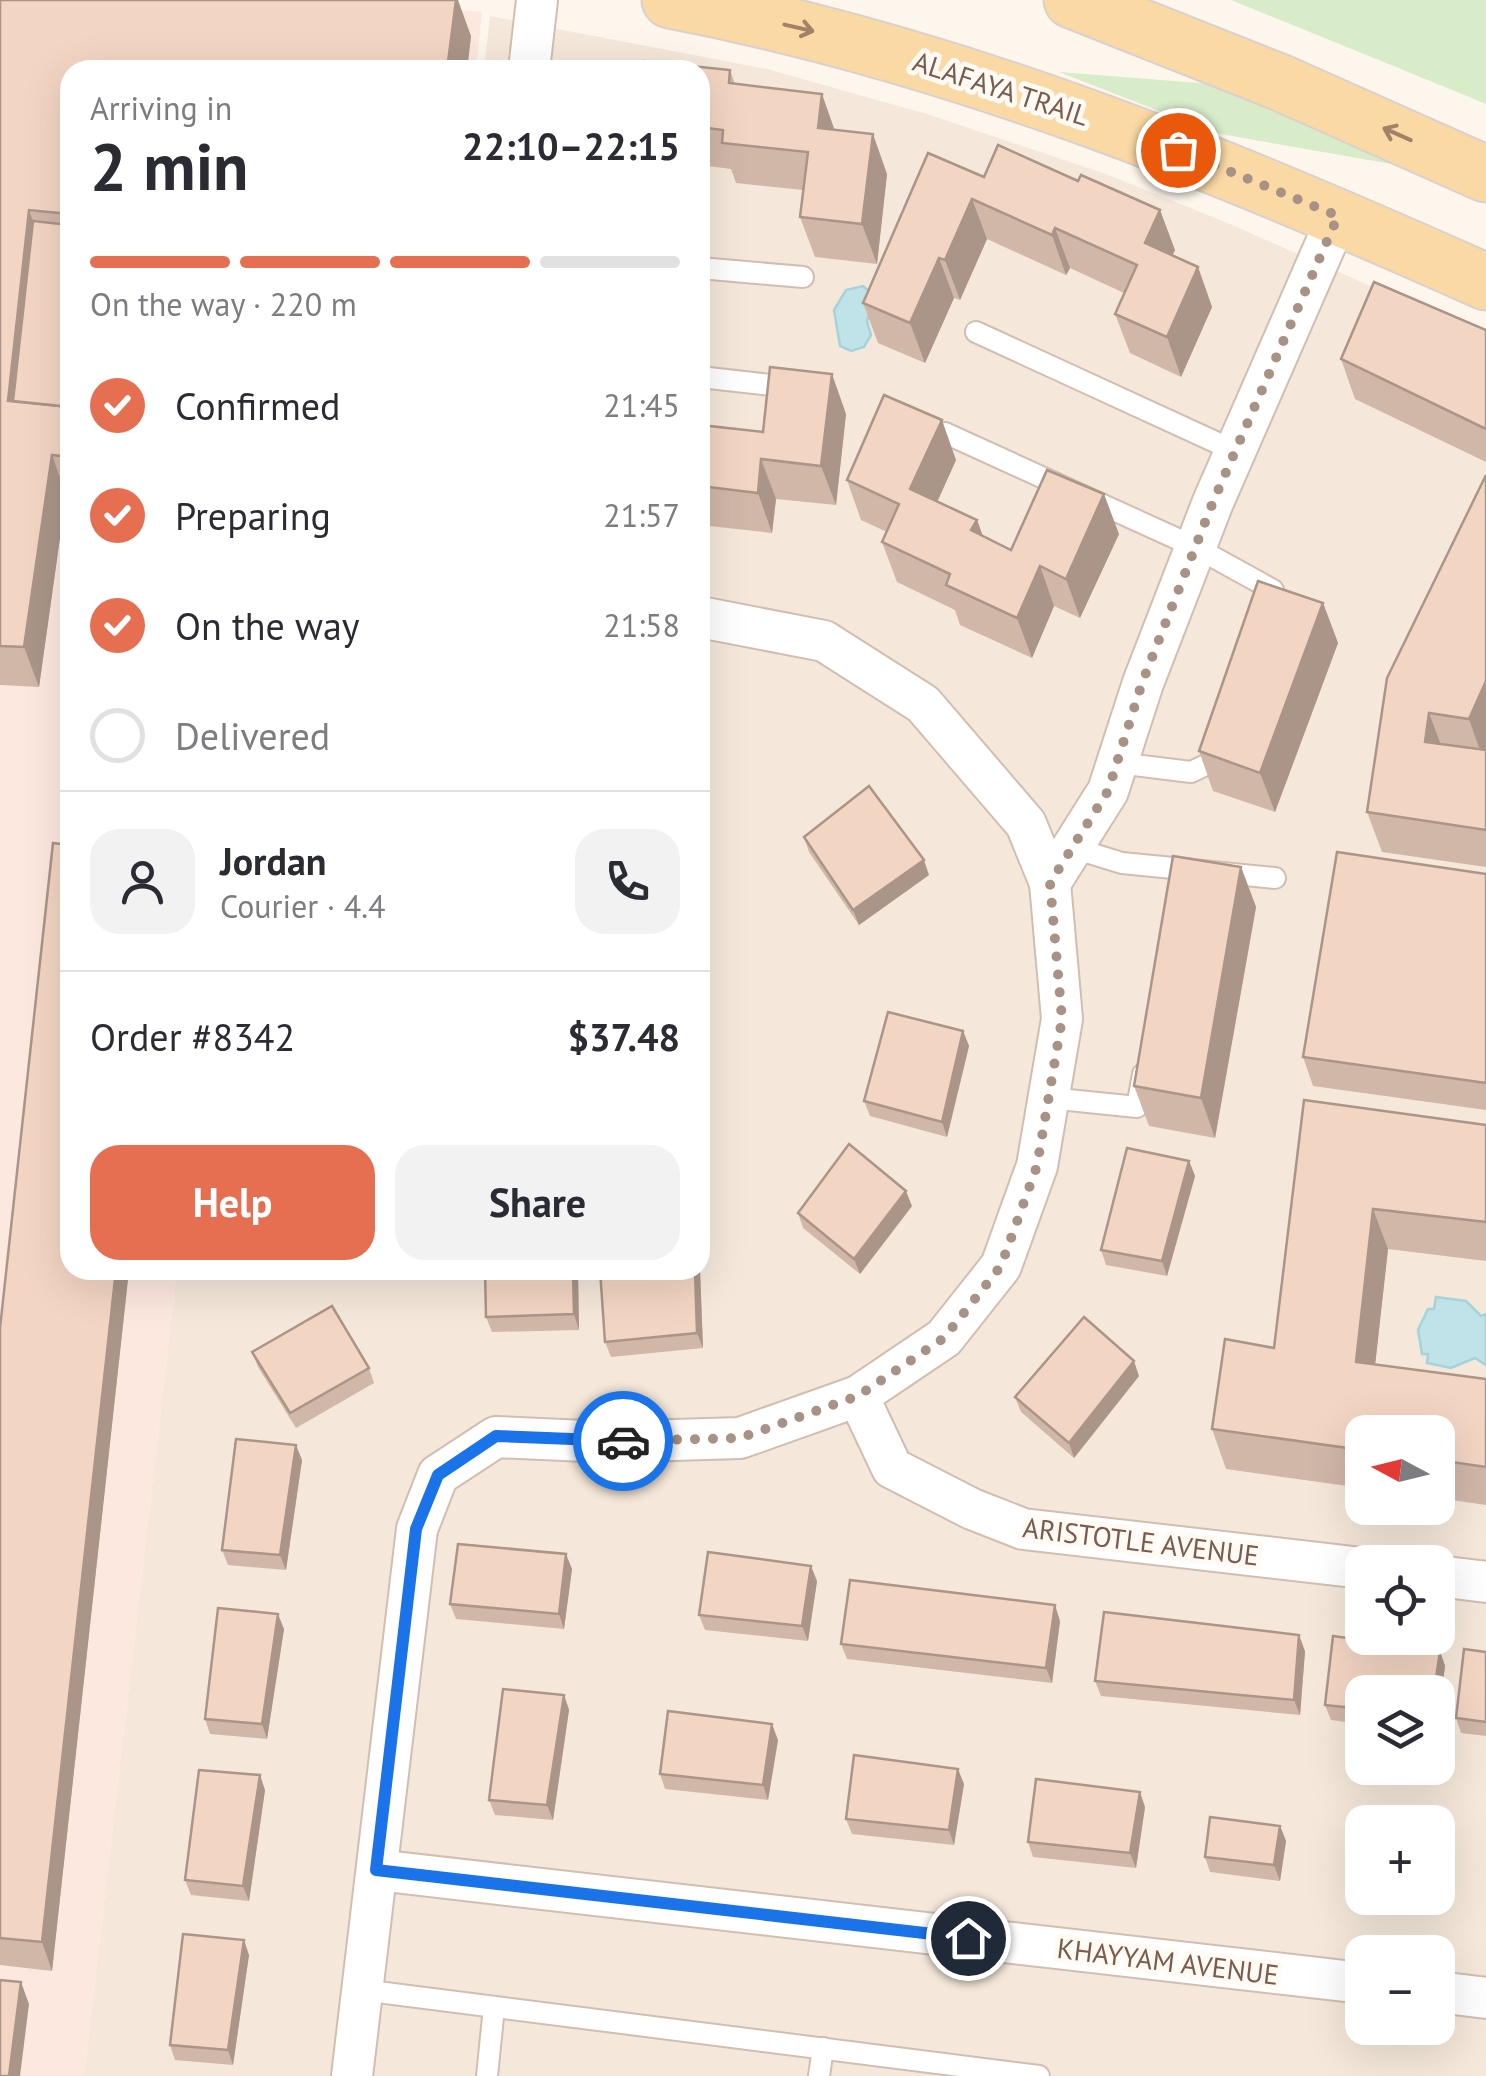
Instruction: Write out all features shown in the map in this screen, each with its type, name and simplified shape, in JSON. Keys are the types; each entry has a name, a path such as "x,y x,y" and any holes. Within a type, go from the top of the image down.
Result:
{"main road":[{"name":"ALAFAYA TRAIL","path":"670,0 809,30 944,68 1213,163 1486,282"},
{"path":"1072,0 1279,82 1486,174"}],"street":[{"path":"530,60 537,0"},
{"path":"1050,883 1108,791 1142,683 1195,548 1338,216"},
{"path":"352,2076 416,1529 438,1475 496,1436 607,1442 740,1438 858,1396 944,1338 1001,1266 1037,1166 1062,1019 1050,883 1026,824 923,704 824,641 710,619"},
{"name":"ARISTOTLE AVENUE","path":"858,1396 892,1468 972,1509 1022,1529 1345,1566"},
{"path":"1455,1578 1486,1582"},
{"name":"KHAYYAM AVENUE","path":"376,1870 1345,1982"},
{"path":"1455,1994 1486,1998"}],"lane":[{"path":"710,269 802,277"},
{"path":"976,332 1235,452"},
{"path":"710,378 789,387"},
{"path":"945,433 1195,548 1273,590 1261,624"},
{"path":"1118,762 1191,772 1212,762 1224,728"},
{"path":"1072,848 1175,878 1276,878"},
{"path":"1048,1098 1137,1107 1146,1052"},
{"path":"362,1990 1039,2076"},
{"path":"487,2076 494,2006"},
{"path":"820,2076 823,2048"}],"shaded area":[{"path":"0,0 374,0 482,12 477,60 60,60 60,1280 176,1280 84,2076 0,2076"},
{"path":"490,16 767,69 927,114 1106,174 1486,337 1486,2076 84,2076 176,1280 710,1280 710,60 485,60"}],"green space":[{"path":"1231,0 1486,0 1486,104 1462,94"},
{"path":"1059,72 1225,85 1397,165 1215,133"}],"water":[{"path":"863,286 875,296 867,321 871,335 864,347 851,351 840,346 834,310 846,290"},
{"path":"1436,1297 1466,1301 1481,1316 1486,1314 1486,1365 1475,1358 1451,1368 1427,1363 1428,1354 1422,1354 1418,1330 1428,1309 1434,1309"}],"building":[{"path":"0,0 456,0 448,60 60,60 60,213 29,210 8,401 60,406 60,456 52,455 24,647 0,646"},
{"path":"710,68 730,70 729,83 822,94 818,128 873,134 862,224 800,217 808,152 722,143 723,130 710,128"},
{"path":"998,145 1078,181 1081,175 1160,210 1145,243 1198,267 1167,337 1115,314 1137,265 1055,228 1052,235 972,199 945,260 939,258 910,323 863,303 928,153 984,177"},
{"path":"33,221 60,224 60,406 13,401"},
{"path":"1374,282 1486,330 1486,429 1341,359"},
{"path":"770,367 832,374 821,466 761,459 758,493 710,487 710,426 763,432"},
{"path":"884,395 942,420 910,489 977,520 971,530 1011,550 1047,470 1104,494 1066,579 1040,566 1017,618 946,585 950,574 882,542 899,504 847,480"},
{"path":"1486,475 1486,681 1469,719 1429,713 1425,742 1486,750 1486,830 1367,812 1387,678"},
{"path":"1258,581 1323,603 1260,773 1199,751"},
{"path":"869,786 924,860 853,910 804,837"},
{"path":"53,843 60,844 60,1280 115,1280 42,1942 0,1938 0,1328"},
{"path":"1337,852 1486,874 1486,1083 1303,1057"},
{"path":"1173,856 1241,867 1201,1098 1134,1086"},
{"path":"888,1012 963,1031 942,1122 864,1101"},
{"path":"1304,1100 1486,1125 1486,1222 1373,1209 1356,1362 1486,1379 1486,1467 1455,1462 1455,1415 1345,1415 1345,1448 1212,1429 1225,1339 1274,1348"},
{"path":"849,1144 906,1191 854,1259 798,1213"},
{"path":"1127,1148 1189,1161 1162,1261 1101,1250"},
{"path":"485,1280 573,1280 574,1314 486,1317"},
{"path":"601,1280 695,1280 697,1333 605,1342"},
{"path":"332,1306 369,1368 290,1413 252,1352"},
{"path":"1084,1317 1134,1361 1069,1443 1015,1397"},
{"path":"236,1439 296,1445 280,1555 222,1550"},
{"path":"458,1544 566,1554 559,1614 450,1604"},
{"path":"708,1552 811,1566 802,1626 699,1615"},
{"path":"850,1580 1055,1605 1046,1668 841,1644"},
{"path":"218,1608 278,1614 262,1724 205,1719"},
{"path":"1104,1612 1299,1635 1294,1700 1095,1681"},
{"path":"1333,1636 1345,1638 1345,1655 1439,1655 1436,1675 1345,1675 1345,1707 1325,1705"},
{"path":"1464,1649 1486,1652 1486,1722 1456,1718"},
{"path":"503,1689 564,1695 547,1805 489,1800"},
{"path":"668,1711 772,1724 763,1785 660,1774"},
{"path":"854,1755 958,1769 949,1830 846,1819"},
{"path":"199,1770 260,1775 243,1886 185,1880"},
{"path":"1036,1779 1140,1792 1130,1853 1028,1842"},
{"path":"1210,1817 1280,1826 1274,1865 1205,1857"},
{"path":"183,1934 244,1940 228,2050 170,2045"},
{"path":"0,1980 21,1982 9,2076 0,2076"}],"way so far":[{"path":"623,1441 740,1438 858,1396 944,1338 1001,1266 1037,1166 1062,1019 1050,883 1108,791 1142,683 1213,502 1338,216 1178,150"}],"route":[{"path":"623,1441 496,1436 438,1475 416,1529 376,1870 968,1938"}]}
